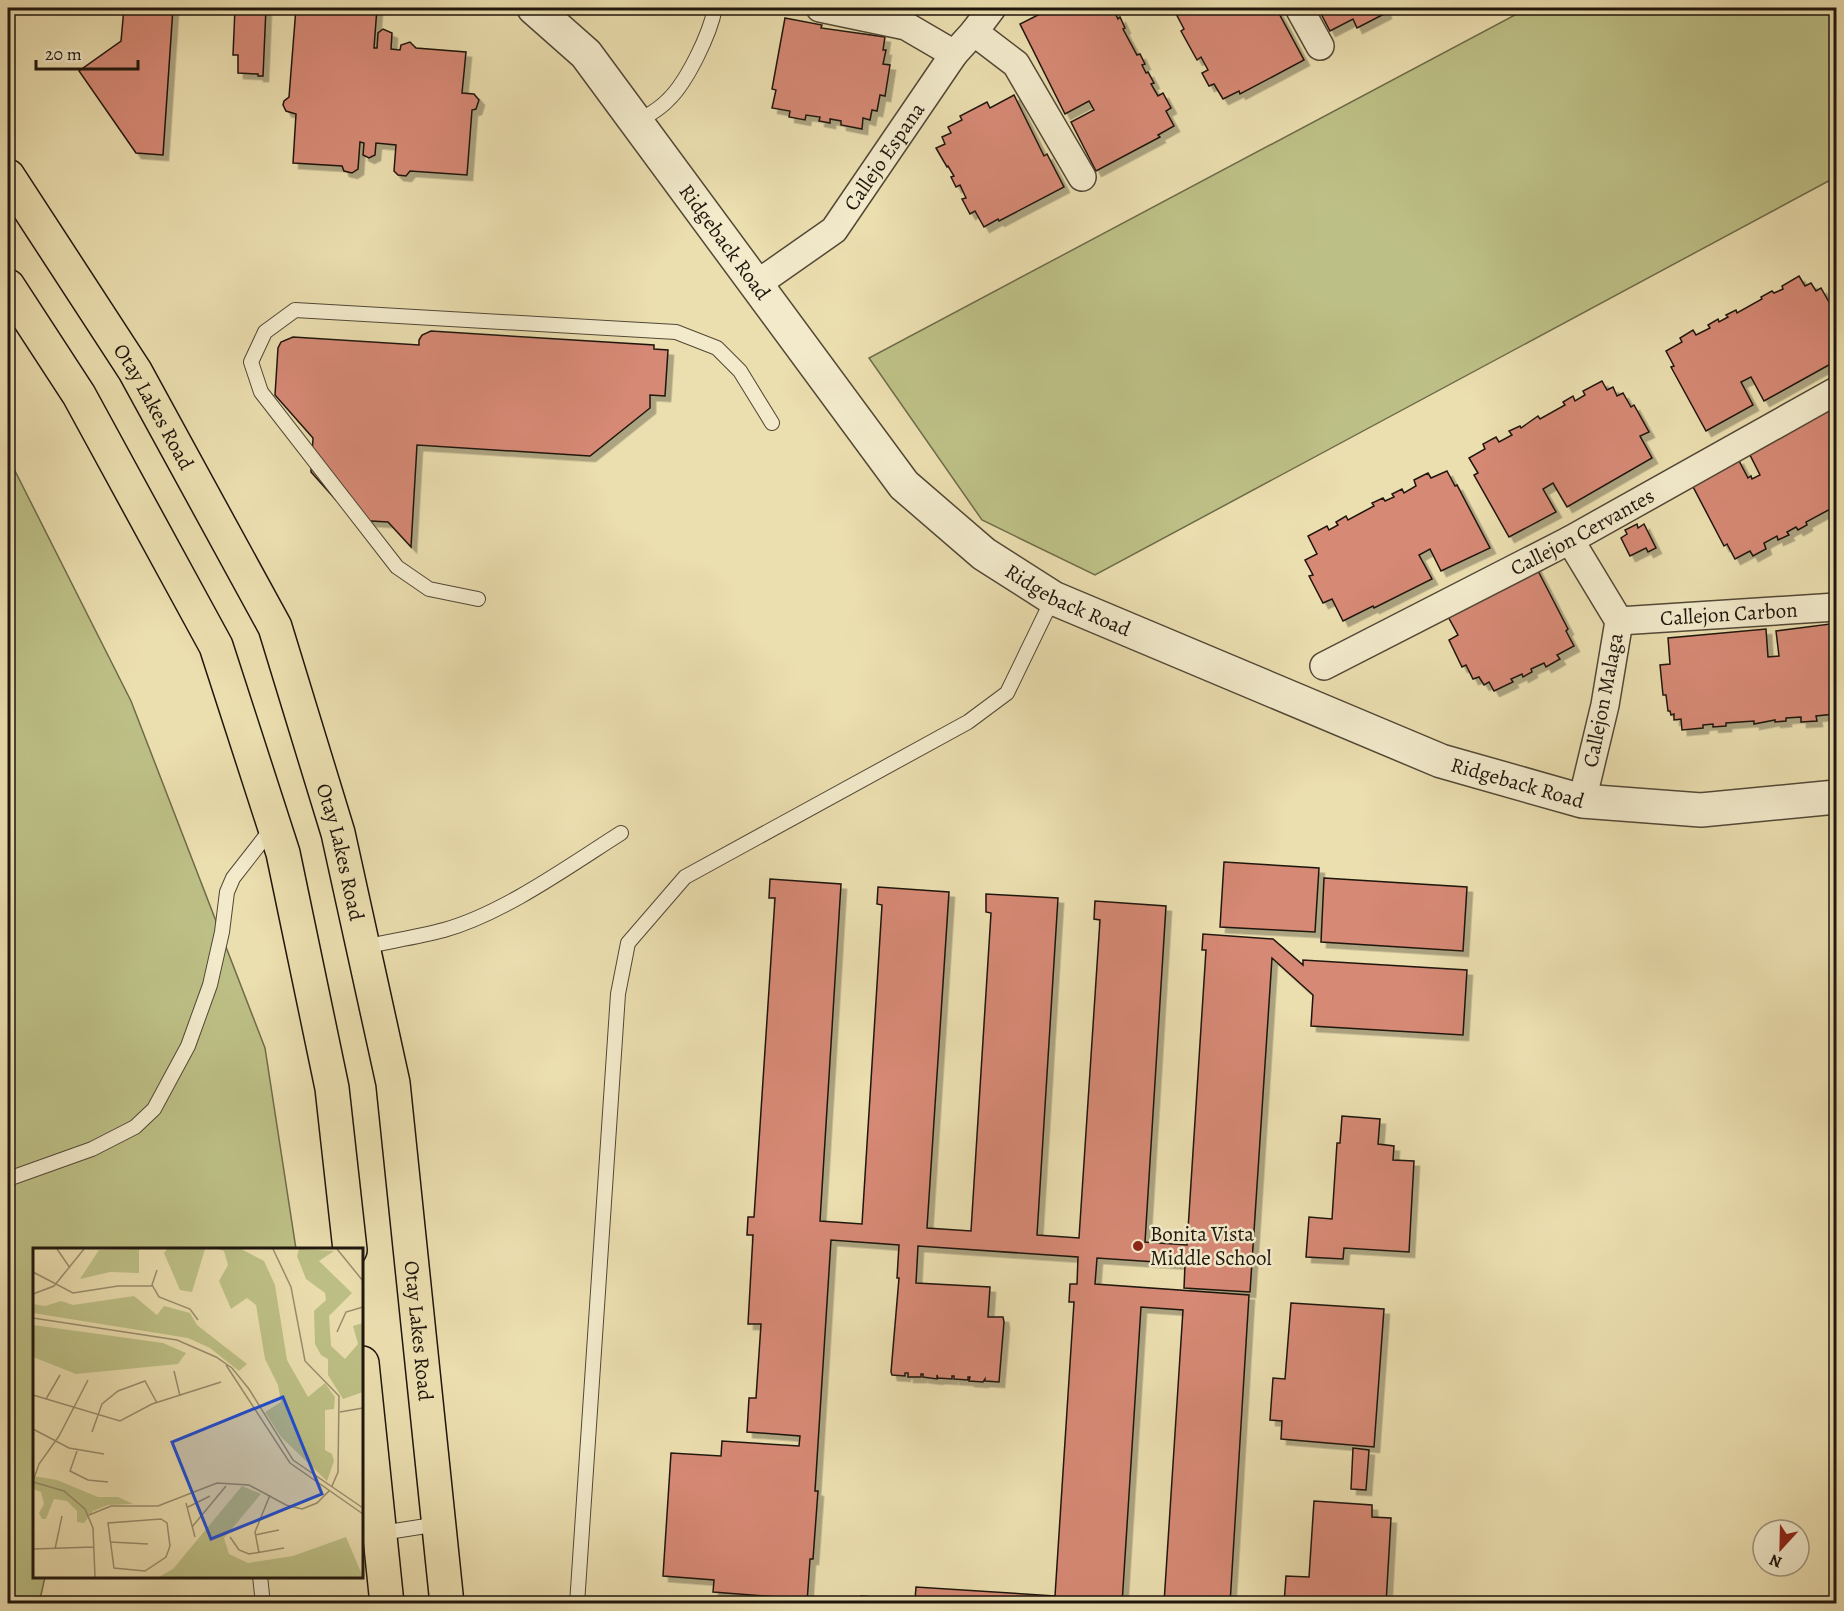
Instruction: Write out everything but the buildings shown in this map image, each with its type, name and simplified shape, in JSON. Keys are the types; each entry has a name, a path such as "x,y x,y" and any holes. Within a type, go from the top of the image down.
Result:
{"main road":[{"name":"Otay Lakes Road","path":"8,176 135,371 275,627 338,833 393,1083 447,1604"},
{"path":"8,286 79,395 216,646 283,853 333,1088 350,1248"},
{"path":"363,1384 370,1535 387,1604"}],"street":[{"name":"Ridgeback Road","path":"534,8 586,54 904,485 984,554 1053,598 1440,761 1582,801 1701,810 1836,798"},
{"path":"820,8 906,26 954,54"},
{"name":"Callejo Espana","path":"757,284 834,230 954,54 992,8"},
{"path":"1299,8 1320,46"},
{"path":"974,32 1017,64 1083,177"},
{"name":"Callejon Cervantes","path":"1324,666 1570,540 1836,391"},
{"name":"Callejon Malaga","path":"1570,540 1619,621 1605,705 1582,801"},
{"name":"Callejon Carbon","path":"1619,621 1836,607"}],"lane":[{"path":"637,123 668,101 679,86 704,42 715,8"},
{"path":"478,599 429,589 398,567 261,392 251,362 265,332 295,310 676,332 717,348 740,371 772,423"},
{"path":"577,1604 618,994 628,944 685,877 968,722 1007,693 1053,598"},
{"path":"8,1179 92,1149 135,1127 154,1109 188,1046 210,985 222,932 227,892 233,878 274,826"},
{"path":"363,947 444,930 481,916 551,877 621,832"},
{"path":"370,1535 439,1524"},
{"path":"260,1578 263,1604"}],"green space":[{"path":"1528,8 1836,8 1836,177 1095,575 982,520 869,358"},
{"path":"8,457 131,701 265,1048 296,1248 33,1248 33,1578 45,1578 39,1604 8,1603"}],"place":[{"name":"Bonita Vista Middle School","path":"1138,1246"}]}
